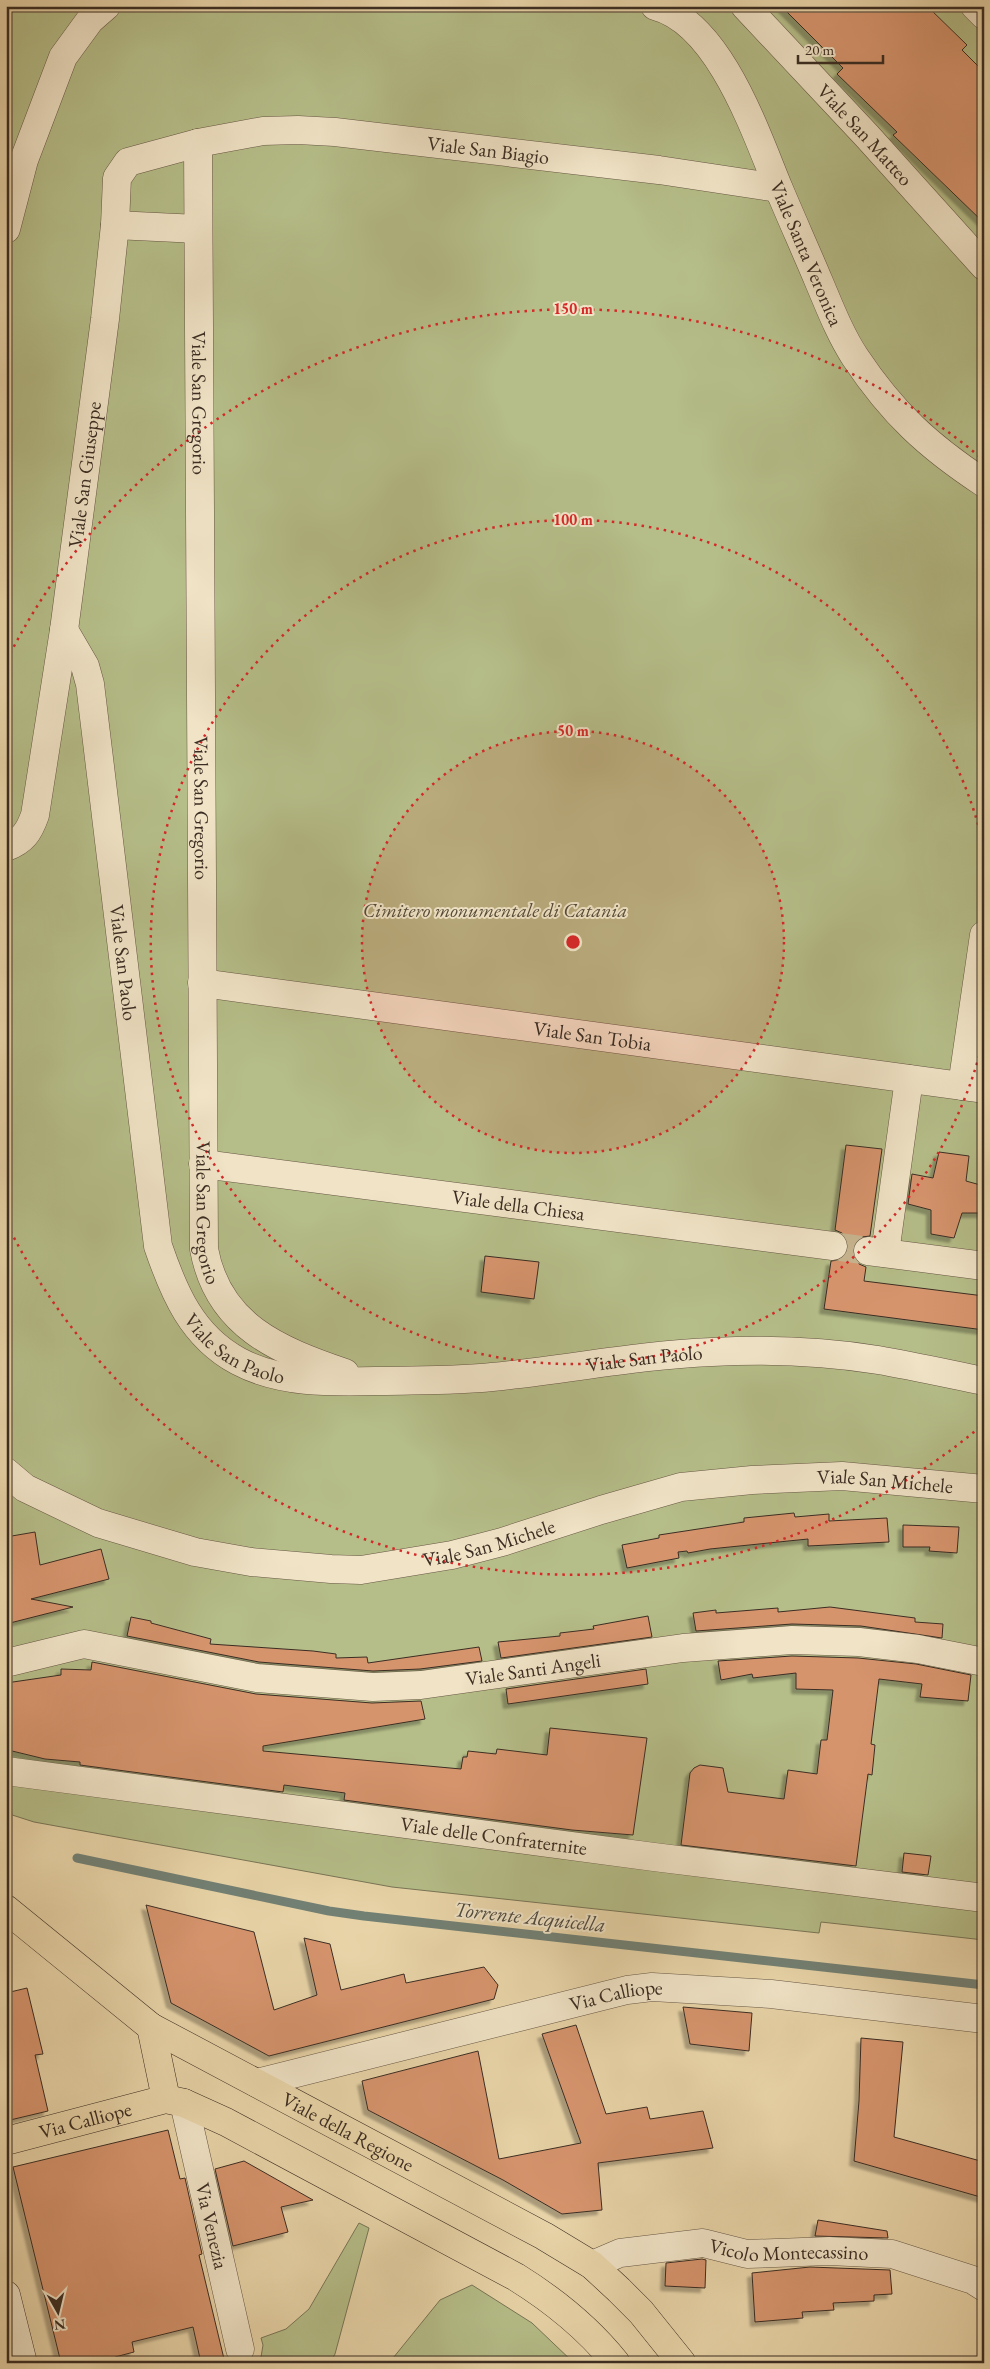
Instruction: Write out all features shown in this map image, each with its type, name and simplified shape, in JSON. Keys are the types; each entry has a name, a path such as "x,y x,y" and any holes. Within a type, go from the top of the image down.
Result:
{"main road":[{"name":"Viale della Regione","path":"6,1909 151,2027 544,2236 592,2265 641,2312 682,2363"},
{"path":"151,2027 175,2101 226,2122 516,2277 547,2296 586,2330 616,2363"},
{"name":"Via Calliope","path":"6,2141 175,2101"}],"street":[{"path":"6,229 24,160 63,57 84,27 106,6"},
{"name":"Viale Santa Veronica","path":"655,6 680,19 710,48 729,76 752,120 778,188 834,317 855,356 889,402 918,435 984,483"},
{"name":"Viale San Matteo","path":"745,6 867,136 984,266"},
{"path":"975,6 984,15"},
{"name":"Viale San Biagio","path":"198,143 263,131 335,132 649,169 778,188"},
{"name":"Viale San Giuseppe","path":"6,847 22,840 30,831 35,815 64,630 115,224 117,178 128,162 198,143"},
{"name":"Viale San Gregorio","path":"198,143 204,1249 208,1270 228,1308 246,1325 266,1340 303,1358 368,1381"},
{"path":"115,224 198,228"},
{"name":"Viale San Paolo","path":"64,630 85,666 90,684 158,1246 180,1302 198,1327 217,1346 237,1360 255,1369 278,1376 330,1382 490,1378 687,1353 787,1351 877,1360 984,1382"},
{"path":"973,1088 984,935"},
{"name":"Viale San Tobia","path":"202,983 973,1088"},
{"path":"909,1079 877,1252 984,1266"},
{"name":"Viale della Chiesa","path":"203,1164 833,1246"},
{"name":"Viale San Michele","path":"6,1472 25,1488 107,1526 195,1552 251,1562 361,1570 452,1555 502,1542 601,1510 681,1488 752,1480 842,1476 984,1489"},
{"name":"Viale Santi Angeli","path":"6,1663 84,1644 257,1678 373,1687 421,1685 683,1648 792,1640 859,1642 908,1648 984,1662"},
{"name":"Viale delle Confraternite","path":"6,1771 654,1857 984,1898"},
{"name":"Via Calliope","path":"257,2083 627,1990 652,1987 771,1994 984,2019"},
{"name":"Via Venezia","path":"175,2101 240,2349"},
{"name":"Vicolo Montecassino","path":"592,2265 620,2254 703,2243 747,2254 829,2251 892,2254 973,2280 984,2286"},
{"path":"6,2295 22,2363"}],"green space":[{"name":"Cimitero monumentale di Catania","path":"6,6 984,6 984,1940 821,1922 819,1933 392,1887 34,1822 6,1813"},
{"path":"359,2223 369,2228 335,2354 330,2363 260,2363 263,2345 261,2338 286,2329 309,2309"},
{"path":"472,2285 532,2323 574,2363 389,2363 440,2300"}],"building":[{"path":"781,6 927,6 967,45 962,50 984,72 984,223 893,135 897,132 837,74 843,68"},
{"path":"846,1145 882,1149 870,1236 862,1237 855,1242 853,1249 854,1257 859,1264 866,1267 864,1281 984,1296 984,1330 824,1309 831,1261 839,1260 846,1255 848,1248 847,1240 842,1233 835,1230"},
{"path":"939,1152 969,1156 966,1181 984,1186 984,1213 962,1213 954,1238 931,1234 931,1210 908,1204 912,1174 933,1178"},
{"path":"485,1256 539,1262 534,1299 481,1292"},
{"path":"794,1513 795,1517 829,1514 829,1521 887,1518 889,1542 808,1546 808,1539 688,1553 687,1551 678,1552 679,1558 627,1568 622,1545 659,1538 659,1535 744,1522 744,1518"},
{"path":"903,1525 959,1527 957,1553 929,1551 930,1547 903,1547"},
{"path":"35,1532 40,1565 101,1549 109,1579 31,1599 73,1607 6,1624 6,1537"},
{"path":"830,1607 915,1618 915,1622 943,1624 942,1638 861,1626 792,1624 696,1631 693,1613 716,1610 716,1613 778,1608 778,1612"},
{"path":"648,1616 652,1637 501,1658 498,1642 560,1636 560,1633 594,1629 593,1626"},
{"path":"131,1617 211,1639 210,1644 313,1651 336,1654 336,1658 367,1657 368,1663 479,1647 482,1661 420,1669 373,1671 259,1662 127,1636"},
{"path":"792,1656 858,1658 916,1664 971,1675 968,1701 920,1697 922,1684 879,1679 871,1744 875,1745 872,1775 868,1774 856,1866 681,1845 690,1773 694,1768 700,1765 723,1768 728,1792 784,1799 788,1770 817,1774 821,1740 827,1740 833,1690 796,1689 796,1673 753,1678 752,1674 721,1680 718,1661"},
{"path":"92,1662 256,1694 372,1703 421,1701 425,1719 263,1746 263,1751 461,1769 463,1757 467,1757 468,1751 496,1754 497,1749 547,1755 550,1728 647,1738 633,1835 572,1830 344,1800 345,1793 284,1785 283,1792 80,1765 80,1762 45,1759 8,1750 6,1742 6,1683 61,1675 61,1669 91,1670"},
{"path":"646,1669 648,1684 508,1704 506,1689"},
{"path":"904,1853 931,1856 928,1875 902,1872"},
{"path":"146,1905 254,1932 274,2010 317,1995 304,1938 330,1944 341,1990 404,1974 406,1983 484,1967 498,1985 494,1999 269,2056 171,2003"},
{"path":"27,1988 43,2054 35,2055 48,2111 6,2121 6,1993"},
{"path":"683,2007 752,2013 749,2051 690,2044"},
{"path":"576,2025 606,2114 647,2107 650,2119 703,2111 713,2148 598,2163 602,2210 562,2214 503,2180 368,2110 362,2081 478,2051 499,2159 581,2143 542,2034"},
{"path":"861,2038 903,2042 894,2137 984,2162 984,2198 854,2161 859,2101"},
{"path":"168,2130 180,2179 185,2178 202,2254 199,2255 225,2363 201,2363 193,2327 132,2342 134,2352 115,2357 117,2363 61,2363 13,2167"},
{"path":"244,2161 313,2200 281,2207 288,2232 233,2246 215,2169"},
{"path":"818,2220 887,2231 888,2238 815,2236"},
{"path":"706,2260 705,2288 665,2286 666,2263"},
{"path":"810,2267 890,2270 892,2294 874,2295 874,2301 833,2303 834,2310 802,2312 803,2318 755,2322 752,2273"}],"waterway":[{"name":"Torrente Acquicella","path":"77,1858 329,1911 364,1916 984,1985"}],"tunnel":[{"path":"833,1246 868,1251"}]}
